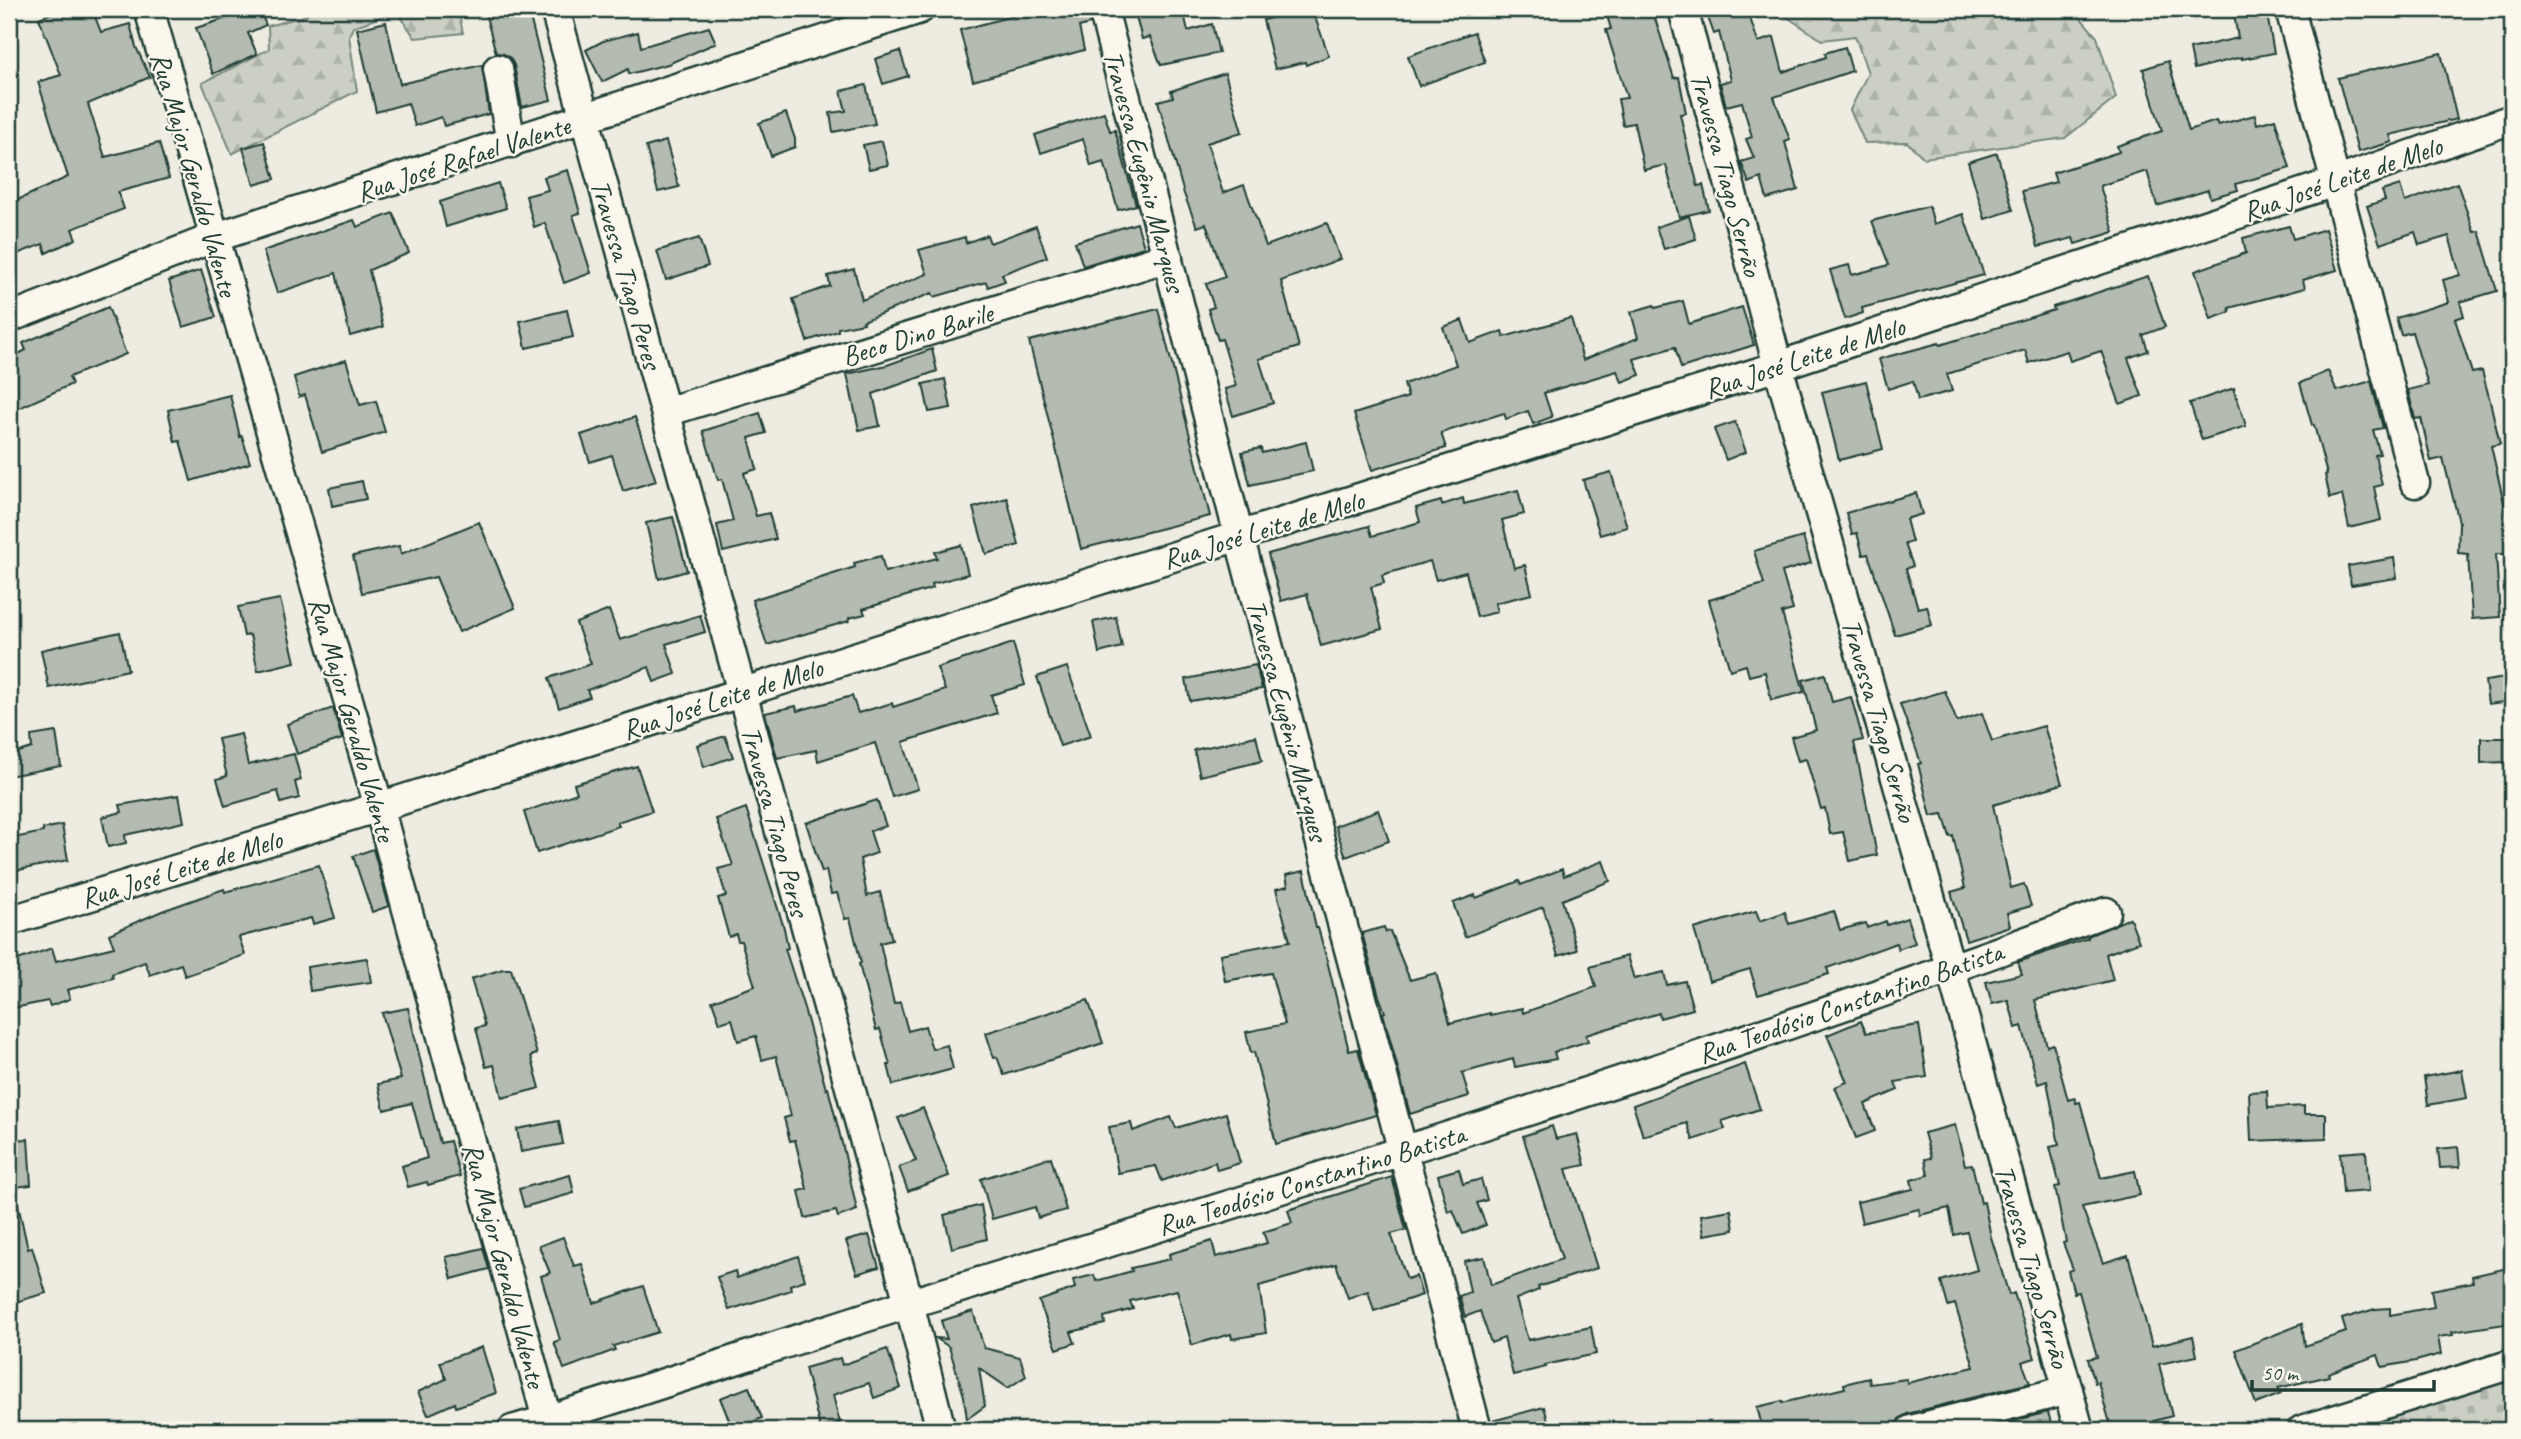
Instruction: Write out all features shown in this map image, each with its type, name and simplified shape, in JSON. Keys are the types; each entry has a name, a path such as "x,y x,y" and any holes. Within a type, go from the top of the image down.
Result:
{"street":[{"name":"Rua Major Geraldo Valente","path":"149,9 379,807 548,1427"},
{"name":"Travessa Tiago Peres","path":"555,9 583,120 666,412 909,1303 941,1430"},
{"name":"Rua José Rafael Valente","path":"9,318 213,238 920,9"},
{"name":"Travessa Eugênio Marques","path":"1103,9 1239,536 1477,1430"},
{"name":"Travessa Tiago Serrão","path":"1684,9 1778,366 2079,1430"},
{"path":"2290,9 2415,483"},
{"path":"498,69 511,143"},
{"name":"Rua José Leite de Melo","path":"9,921 1778,366 2336,182 2512,119"},
{"name":"Beco Dino Barile","path":"666,412 1168,257"},
{"name":"Rua Teodósio Constantino Batista","path":"512,1430 548,1427 909,1303 1402,1152 1951,970 2106,912"},
{"path":"2302,1430 2512,1364"},
{"path":"1911,1430 2068,1390"}],"green space":[{"path":"308,9 458,9 463,33 415,38 397,11 353,27 349,36 357,91 232,154 202,83 269,49 268,26 307,15"},
{"path":"1785,9 2073,9 2097,37 2116,98 2065,138 1924,158 1907,142 1865,143 1850,110 1868,73 1855,36 1822,40 1784,15"},
{"path":"2503,1377 2512,1407 2512,1430 2340,1430"}],"building":[{"path":"62,9 92,9 101,32 130,24 136,47 150,77 88,104 105,157 159,143 169,178 118,192 124,209 72,229 76,239 46,253 43,244 9,257 9,204 68,177 38,82 61,75 39,18"},
{"path":"259,9 266,25 248,33 257,54 213,74 196,28"},
{"path":"484,9 528,9 551,100 522,107 514,65 504,54 496,53"},
{"path":"1027,9 1087,9 1090,24 1079,27 1084,50 973,81 960,30 1028,12"},
{"path":"1145,9 1183,9 1188,31 1212,24 1219,53 1161,65 1150,37 1142,39 1136,17 1146,15"},
{"path":"1312,9 1329,56 1306,65 1305,62 1275,69 1263,20"},
{"path":"1605,9 1652,9 1674,78 1679,77 1686,113 1680,114 1691,163 1698,186 1703,185 1709,210 1679,217 1666,165 1644,170 1634,123 1623,125 1618,99 1627,98 1606,30 1611,29"},
{"path":"1705,9 1747,9 1758,42 1774,37 1783,72 1826,57 1825,53 1845,47 1852,71 1774,97 1790,140 1785,142 1798,190 1767,199 1761,178 1749,183 1741,162 1754,158 1746,139 1752,137 1742,102 1726,106 1720,83 1731,80 1719,32 1714,34"},
{"path":"2266,9 2274,53 2242,57 2194,69 2190,49 2238,38 2234,14"},
{"path":"386,22 400,84 482,65 489,114 444,126 441,117 415,126 408,103 376,112 357,29"},
{"path":"709,27 716,43 668,64 629,74 628,69 602,82 586,50 603,41 638,32 641,47"},
{"path":"1474,32 1485,62 1419,86 1408,56"},
{"path":"900,51 908,76 883,84 875,59"},
{"path":"2441,53 2457,119 2390,135 2392,142 2358,152 2338,78"},
{"path":"2168,61 2189,130 2216,121 2218,125 2255,115 2257,124 2275,119 2290,168 2236,184 2238,190 2210,198 2208,190 2157,206 2147,171 2100,186 2114,232 2075,244 2073,238 2038,247 2022,191 2056,182 2053,173 2119,152 2117,146 2162,131 2143,69"},
{"path":"1225,73 1242,132 1207,143 1223,193 1244,185 1266,246 1327,223 1340,259 1281,281 1299,347 1259,359 1273,403 1233,416 1225,389 1236,386 1222,339 1218,340 1208,309 1214,307 1206,284 1225,277 1206,224 1197,227 1184,194 1158,101 1173,97 1171,91"},
{"path":"866,85 875,124 833,132 830,113 846,111 841,91"},
{"path":"1104,112 1110,131 1115,130 1136,205 1118,210 1104,162 1091,166 1083,139 1041,153 1035,135"},
{"path":"786,113 795,147 771,156 759,123"},
{"path":"666,141 679,187 658,192 646,147"},
{"path":"882,141 888,165 869,169 863,145"},
{"path":"264,142 275,179 254,185 243,148"},
{"path":"1997,153 2013,210 1985,219 1968,162"},
{"path":"568,170 580,213 573,215 591,273 564,283 545,223 534,227 526,196 548,190 544,177"},
{"path":"498,183 506,208 446,227 440,202"},
{"path":"2457,183 2474,232 2479,231 2497,291 2460,302 2464,316 2455,319 2472,373 2482,371 2489,397 2500,444 2491,446 2512,538 2512,554 2496,554 2500,617 2472,619 2468,554 2458,553 2459,522 2443,458 2431,461 2421,418 2415,419 2408,390 2428,385 2412,332 2401,335 2396,318 2449,302 2443,280 2460,275 2449,236 2419,245 2415,232 2380,244 2367,206 2385,200 2382,191 2400,185 2405,202"},
{"path":"1929,206 1934,224 1963,214 1984,275 1862,308 1863,313 1845,319 1830,270 1849,265 1852,275 1889,265 1872,221"},
{"path":"393,213 409,253 369,270 383,327 350,336 336,273 277,293 263,251 354,220 357,227"},
{"path":"1689,216 1696,239 1664,249 1656,227"},
{"path":"1137,223 1144,247 1083,266 1075,242"},
{"path":"1036,226 1047,257 1002,274 1005,281 988,287 986,282 934,297 932,293 863,321 864,323 838,328 838,331 807,341 793,299 830,286 828,276 854,269 862,300 927,274 919,250 965,237 966,243 987,235 990,243"},
{"path":"2289,226 2293,239 2325,229 2337,270 2303,280 2305,288 2229,308 2230,312 2211,319 2195,271 2246,253 2243,238"},
{"path":"699,238 708,266 666,280 657,251"},
{"path":"201,270 216,317 183,327 169,281"},
{"path":"2148,276 2165,327 2143,335 2148,351 2128,358 2142,396 2120,404 2101,351 2070,361 2067,351 2029,363 2025,350 1947,374 1952,391 1918,400 1913,381 1888,389 1879,359 1939,343 1940,345 2054,310 2053,307"},
{"path":"1683,301 1689,324 1742,307 1754,345 1681,368 1675,347 1634,359 1640,375 1622,382 1617,371 1544,393 1552,417 1533,424 1528,411 1506,419 1504,413 1441,433 1446,448 1372,470 1354,414 1408,397 1404,384 1456,365 1443,327 1462,320 1470,343 1502,331 1504,337 1571,318 1583,360 1638,338 1631,312"},
{"path":"108,307 126,354 69,377 72,384 17,409 9,394 9,359 26,350 23,343"},
{"path":"1158,309 1210,516 1081,549 1029,341"},
{"path":"567,310 573,337 526,348 520,321"},
{"path":"932,349 937,371 873,394 880,426 859,430 847,374 887,365"},
{"path":"346,360 360,405 376,401 385,432 322,452 305,395 299,397 294,377"},
{"path":"2328,371 2337,391 2371,381 2383,428 2373,430 2380,454 2375,455 2382,485 2374,487 2381,520 2349,528 2342,495 2330,498 2325,475 2327,474 2300,383"},
{"path":"945,379 951,408 929,412 923,384"},
{"path":"1866,381 1883,449 1839,460 1822,392"},
{"path":"2234,388 2246,426 2202,440 2190,403"},
{"path":"230,395 240,437 242,436 250,463 191,481 180,441 175,442 168,410"},
{"path":"760,413 766,433 749,438 757,469 744,473 756,516 769,513 776,539 723,552 717,525 733,521 722,479 718,480 703,431"},
{"path":"635,417 656,481 623,491 612,455 590,462 581,435"},
{"path":"1735,422 1746,452 1726,460 1714,429"},
{"path":"1306,442 1313,471 1250,485 1242,452 1261,448 1262,453"},
{"path":"1611,472 1627,527 1600,535 1583,480"},
{"path":"362,481 366,499 332,506 329,488"},
{"path":"1518,490 1524,514 1502,520 1514,568 1525,565 1532,594 1495,603 1497,612 1477,617 1466,572 1436,580 1430,561 1382,575 1384,583 1371,587 1382,629 1321,646 1307,594 1281,601 1268,554 1369,526 1372,536 1420,522 1416,508 1441,501 1442,505 1463,498 1464,504"},
{"path":"1916,493 1922,514 1906,519 1912,542 1905,544 1913,566 1906,569 1918,608 1927,606 1932,625 1895,635 1868,554 1863,555 1857,533 1852,534 1846,513"},
{"path":"1007,498 1019,545 986,554 973,508"},
{"path":"673,517 687,571 659,579 646,523"},
{"path":"479,522 515,608 459,632 436,577 362,593 353,556 399,546 401,554"},
{"path":"1803,537 1811,563 1782,572 1793,610 1782,613 1804,692 1771,700 1765,672 1749,676 1746,665 1730,670 1709,600 1764,584 1754,551"},
{"path":"961,545 968,574 932,584 933,588 863,609 865,614 849,618 849,621 767,645 752,600 855,567 854,563 881,556 885,572 937,558 935,552"},
{"path":"2394,558 2397,578 2351,585 2348,566"},
{"path":"280,599 295,662 258,671 250,635 244,636 238,607"},
{"path":"609,610 620,640 700,615 705,632 666,644 676,674 654,682 649,667 587,690 590,697 559,708 549,678 591,664 576,623"},
{"path":"1116,617 1122,647 1099,653 1093,622"},
{"path":"120,632 128,670 49,688 41,650"},
{"path":"1013,643 1025,685 991,695 997,713 903,742 918,789 892,797 875,743 818,761 816,750 777,758 765,713 796,706 797,711 852,696 858,713 892,703 893,707 945,690 937,668"},
{"path":"1256,665 1262,689 1190,701 1186,679"},
{"path":"1067,667 1091,736 1060,746 1037,677"},
{"path":"1825,674 1832,702 1851,697 1863,740 1854,742 1877,855 1850,861 1843,832 1830,834 1825,808 1821,809 1806,759 1798,761 1791,737 1816,730 1803,680"},
{"path":"2512,677 2512,701 2488,704 2485,681"},
{"path":"1945,691 1957,722 1982,713 1992,741 2044,726 2062,784 1993,805 2011,888 2024,884 2031,906 2007,913 2010,926 1966,940 1951,892 1965,888 1953,836 1950,837 1943,814 1931,816 1918,764 1921,763 1900,704"},
{"path":"333,708 342,739 297,754 287,724"},
{"path":"56,732 61,766 9,776 9,755 32,748 31,736"},
{"path":"241,734 248,765 294,754 301,780 295,782 299,798 281,803 278,791 225,806 217,779 227,776 218,739"},
{"path":"725,736 733,757 704,767 697,745"},
{"path":"1256,736 1262,761 1200,776 1194,750"},
{"path":"2481,738 2507,738 2507,762 2481,763"},
{"path":"637,766 652,811 617,822 619,826 537,853 524,812 577,793 574,784"},
{"path":"179,795 184,822 125,835 126,843 108,847 102,817 122,812 120,805"},
{"path":"877,800 886,826 870,831 877,853 860,859 867,896 880,892 892,940 880,943 894,1004 900,1002 908,1031 925,1026 932,1049 947,1045 953,1069 893,1085 880,1029 876,1030 859,964 861,963 850,918 845,919 837,893 831,894 826,870 822,872 806,823"},
{"path":"746,808 784,928 788,948 785,949 826,1089 828,1088 843,1147 857,1210 838,1217 836,1211 805,1218 799,1191 807,1189 795,1140 790,1141 784,1118 791,1116 776,1056 762,1060 756,1036 738,1041 732,1019 720,1023 712,1001 755,986 741,941 738,941 736,934 729,937 718,898 726,896 718,869 733,865 716,819"},
{"path":"1378,810 1389,841 1346,857 1335,826"},
{"path":"62,825 68,860 9,872 9,839"},
{"path":"373,849 389,906 372,912 353,856"},
{"path":"1603,861 1610,881 1562,900 1577,950 1558,956 1543,907 1465,937 1453,903 1475,895 1476,898 1519,881 1521,885 1562,869 1564,876"},
{"path":"319,865 335,918 313,924 311,918 239,937 245,955 185,976 181,964 150,975 145,962 112,974 113,978 67,990 70,999 50,1006 48,1001 9,1009 9,963 52,948 56,961 114,947 109,934 162,911 224,889 225,892"},
{"path":"1304,871 1316,928 1326,956 1349,1051 1358,1049 1376,1115 1276,1144 1254,1052 1251,1053 1246,1032 1285,1024 1271,973 1225,981 1220,954 1290,941 1276,889 1288,886 1286,875"},
{"path":"1756,911 1760,921 1785,912 1789,924 1834,911 1840,930 1866,923 1867,928 1886,921 1887,925 1907,918 1915,943 1898,949 1896,943 1827,968 1829,974 1758,995 1750,969 1709,981 1694,929"},
{"path":"2130,918 2139,942 2106,954 2113,980 2035,1000 2047,1046 2053,1044 2068,1100 2075,1098 2076,1103 2080,1102 2101,1178 2135,1171 2140,1195 2082,1207 2103,1263 2128,1255 2152,1346 2193,1336 2197,1356 2159,1364 2172,1416 2154,1421 2157,1430 2112,1430 2098,1382 2095,1383 2088,1359 2097,1357 2079,1292 2074,1293 2068,1271 2073,1269 2063,1243 2066,1242 2055,1187 2060,1186 2050,1147 2059,1145 2047,1081 2038,1084 2022,1026 2016,1028 2008,1000 1992,1004 1986,982 2022,974 2018,962 2088,938"},
{"path":"1384,927 1386,932 1390,931 1410,980 1436,973 1450,1023 1522,1008 1523,1013 1596,987 1590,967 1627,956 1634,979 1664,972 1667,985 1685,981 1693,1009 1660,1018 1659,1013 1586,1035 1588,1041 1554,1052 1556,1059 1515,1067 1513,1059 1462,1073 1469,1096 1410,1114 1362,933"},
{"path":"367,958 371,982 310,991 307,967"},
{"path":"511,969 537,1054 531,1056 540,1088 502,1098 494,1065 486,1067 476,1028 485,1026 471,979"},
{"path":"1088,1000 1103,1043 1004,1075 997,1057 994,1058 986,1033"},
{"path":"408,1008 440,1143 450,1141 460,1176 428,1185 427,1182 408,1187 402,1166 427,1158 412,1103 384,1110 378,1084 401,1079 382,1013"},
{"path":"1861,1021 1866,1033 1919,1025 1927,1077 1895,1082 1898,1090 1865,1104 1875,1131 1856,1138 1835,1087 1847,1082 1827,1035"},
{"path":"1745,1064 1760,1109 1722,1121 1725,1129 1693,1140 1687,1123 1643,1136 1633,1105"},
{"path":"2462,1070 2467,1098 2428,1105 2424,1077"},
{"path":"2267,1091 2268,1108 2304,1106 2304,1114 2326,1114 2326,1138 2251,1141 2249,1092"},
{"path":"923,1108 949,1176 908,1191 899,1167 916,1161 898,1118"},
{"path":"1226,1113 1240,1163 1217,1170 1215,1162 1162,1181 1156,1166 1118,1173 1109,1127 1131,1123 1133,1131 1171,1117 1176,1128"},
{"path":"559,1121 563,1144 521,1152 517,1129"},
{"path":"1955,1125 1965,1165 1972,1164 2009,1295 2014,1293 2035,1358 2022,1362 2030,1383 1907,1414 1899,1419 1895,1430 1763,1430 1757,1407 1845,1388 1844,1384 1869,1378 1870,1384 1907,1379 1907,1383 1974,1367 1955,1304 1948,1306 1941,1281 1977,1270 1967,1232 1954,1235 1949,1208 1920,1215 1919,1209 1862,1223 1857,1202 1913,1189 1911,1180 1928,1175 1925,1159 1931,1158 1924,1133"},
{"path":"1552,1126 1556,1139 1577,1134 1585,1165 1566,1169 1597,1268 1538,1287 1539,1290 1516,1299 1528,1340 1591,1327 1596,1354 1513,1375 1504,1338 1491,1343 1480,1311 1465,1317 1459,1296 1470,1292 1464,1261 1484,1257 1491,1285 1562,1259 1523,1136"},
{"path":"28,1139 31,1185 9,1188 9,1140"},
{"path":"2458,1147 2460,1167 2440,1168 2438,1149"},
{"path":"2366,1151 2369,1191 2343,1193 2340,1153"},
{"path":"1051,1157 1066,1210 1038,1218 1035,1207 992,1219 981,1179"},
{"path":"1459,1169 1463,1184 1481,1179 1487,1200 1477,1203 1486,1225 1463,1234 1453,1210 1448,1212 1438,1175"},
{"path":"570,1175 574,1193 524,1207 519,1189"},
{"path":"1392,1177 1406,1230 1391,1234 1407,1279 1416,1276 1422,1295 1374,1311 1368,1291 1348,1298 1336,1264 1259,1286 1266,1333 1232,1339 1231,1334 1192,1345 1177,1290 1130,1301 1133,1309 1104,1317 1105,1324 1071,1332 1075,1343 1057,1349 1039,1301 1075,1288 1073,1280 1094,1275 1096,1281 1132,1271 1131,1268 1170,1259 1169,1254 1212,1241 1216,1257 1267,1243 1263,1232 1292,1223 1288,1210"},
{"path":"17,1200 28,1249 32,1247 46,1293 9,1304 9,1201"},
{"path":"981,1205 987,1239 952,1248 944,1215"},
{"path":"1731,1210 1734,1230 1704,1235 1701,1215"},
{"path":"869,1235 879,1267 857,1274 846,1241"},
{"path":"563,1237 574,1266 582,1264 594,1303 643,1286 658,1332 613,1346 615,1350 564,1369 554,1342 560,1340 541,1276 550,1273 539,1246"},
{"path":"483,1248 489,1269 452,1279 446,1257"},
{"path":"798,1256 805,1280 790,1285 791,1290 729,1310 717,1277 735,1271 737,1278"},
{"path":"2512,1267 2512,1323 2452,1332 2453,1335 2438,1337 2441,1354 2416,1361 2382,1367 2378,1355 2328,1373 2329,1376 2278,1388 2281,1394 2256,1404 2236,1350 2302,1324 2305,1346 2346,1332 2342,1319 2375,1309 2390,1308 2390,1315 2434,1307 2431,1290 2473,1282 2472,1276"},
{"path":"973,1311 984,1348 1020,1357 1026,1376 1008,1388 979,1368 985,1406 967,1419 964,1396 949,1347 936,1338 947,1339 941,1321"},
{"path":"482,1347 496,1393 456,1407 455,1403 428,1415 418,1392 446,1379 440,1362"},
{"path":"887,1349 901,1388 874,1398 869,1383 833,1395 840,1423 820,1428 805,1368 840,1358 842,1365"},
{"path":"749,1387 762,1418 733,1430 720,1398"},
{"path":"1544,1407 1550,1427 1538,1430 1493,1430 1492,1421"},
{"path":"2048,1412 2053,1430 1992,1430 1991,1427"}]}
